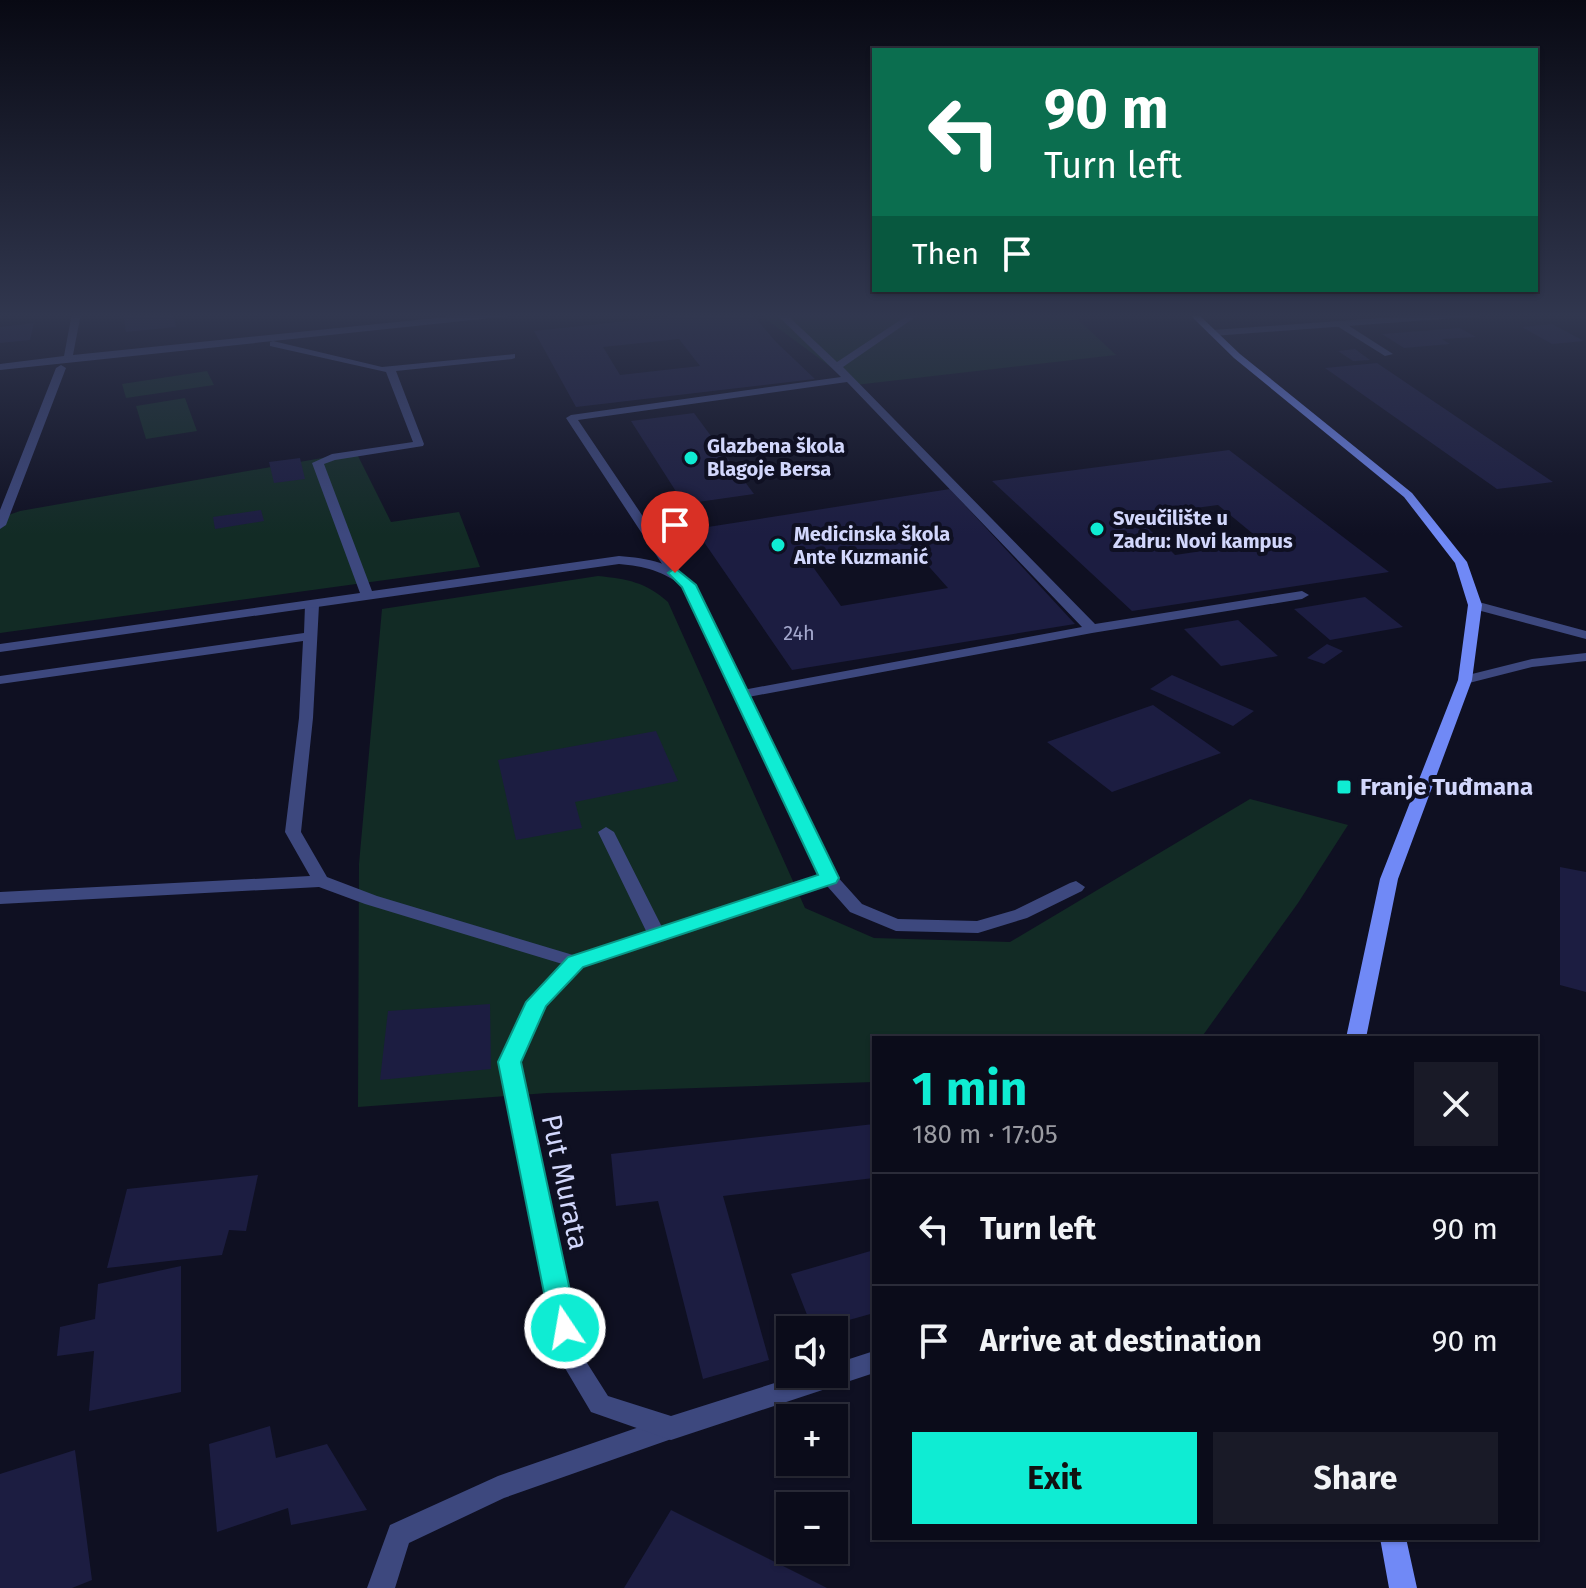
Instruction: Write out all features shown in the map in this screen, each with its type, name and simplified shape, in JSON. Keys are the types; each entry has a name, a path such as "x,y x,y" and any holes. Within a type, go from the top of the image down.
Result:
{"main road":[{"path":"1275,387 1408,495 1461,562 1475,605 1465,680 1389,879 1356,1036"},
{"path":"1393,1540 1403,1588"}],"street":[{"path":"0,525 54,387"},
{"path":"368,597 318,463 332,457 419,444 397,387"},
{"path":"791,387 571,418 675,573 689,585 829,878 856,908 896,925 978,927 1021,914 1076,887"},
{"path":"857,387 1092,629"},
{"path":"0,648 619,560 653,563 675,573"},
{"path":"743,694 1092,629 1302,595"},
{"path":"312,605 306,718 293,832 321,881"},
{"path":"1475,605 1586,635"},
{"path":"0,680 310,636"},
{"path":"1465,680 1532,663 1586,657"},
{"path":"606,832 657,935"},
{"name":"Put Murata","path":"671,1428 600,1404 571,1358 509,1062 537,1002 576,962 829,878"},
{"path":"0,898 321,881 371,900 576,962"},
{"path":"381,1588 399,1534 498,1488 872,1363"}],"green space":[{"path":"123,387 200,387 126,398"},
{"path":"185,398 197,431 146,439 136,406"},
{"path":"356,452 391,522 459,512 480,567 0,633 0,518 20,511"},
{"path":"598,576 636,583 652,590 668,602 805,908 874,938 1010,942 1250,799 1348,825 1298,903 1202,1036 872,1036 872,1082 547,1093 358,1107 359,864 382,609"}],"building":[{"path":"565,387 746,387 576,407"},
{"path":"1352,387 1413,387 1553,482 1497,489"},
{"name":"Glazbena škola Blagoje Bersa","path":"694,413 754,494 684,504 631,421"},
{"name":"Sveučilište u Zadru: Novi kampus","path":"1229,450 1389,572 1132,611 992,481","holes":["1218,505 1263,542 1175,555 1136,516"]},
{"path":"300,458 305,479 274,483 269,462"},
{"path":"950,489 1075,624 792,670 695,529","holes":["915,551 948,588 841,606 813,567"]},
{"path":"261,510 264,521 215,529 213,517"},
{"path":"1365,597 1403,627 1330,640 1294,609"},
{"path":"1238,620 1278,656 1221,666 1184,629"},
{"path":"1327,644 1343,651 1324,664 1307,658"},
{"path":"1172,675 1254,711 1233,726 1150,689"},
{"path":"1153,705 1221,753 1112,792 1047,742"},
{"path":"656,731 678,781 575,802 582,828 516,840 498,760"},
{"path":"1560,867 1586,872 1586,992 1560,985"},
{"path":"490,1004 491,1069 380,1080 388,1011"},
{"path":"872,1124 872,1178 723,1196 769,1360 703,1379 658,1201 616,1206 611,1154"},
{"path":"258,1175 246,1231 229,1230 222,1255 107,1268 127,1189"},
{"path":"872,1251 872,1314 848,1320 848,1316 808,1316 791,1274"},
{"path":"181,1266 181,1392 89,1411 94,1351 57,1356 60,1327 95,1319 98,1284"},
{"path":"270,1426 276,1458 327,1444 367,1510 291,1525 288,1508 217,1532 209,1444"},
{"path":"75,1450 92,1580 72,1588 0,1588 0,1474"},
{"path":"671,1510 827,1588 624,1588"}],"place":[{"name":"Glazbena škola Blagoje Bersa","path":"691,458"},
{"name":"Sveučilište u Zadru: Novi kampus","path":"1097,529"},
{"name":"Medicinska škola Ante Kuzmanić","path":"778,545"},
{"name":"Franje Tuđmana","path":"1344,787"}],"route":[{"path":"565,1328 509,1062 537,1002 576,962 829,878 689,585 675,573"}]}
